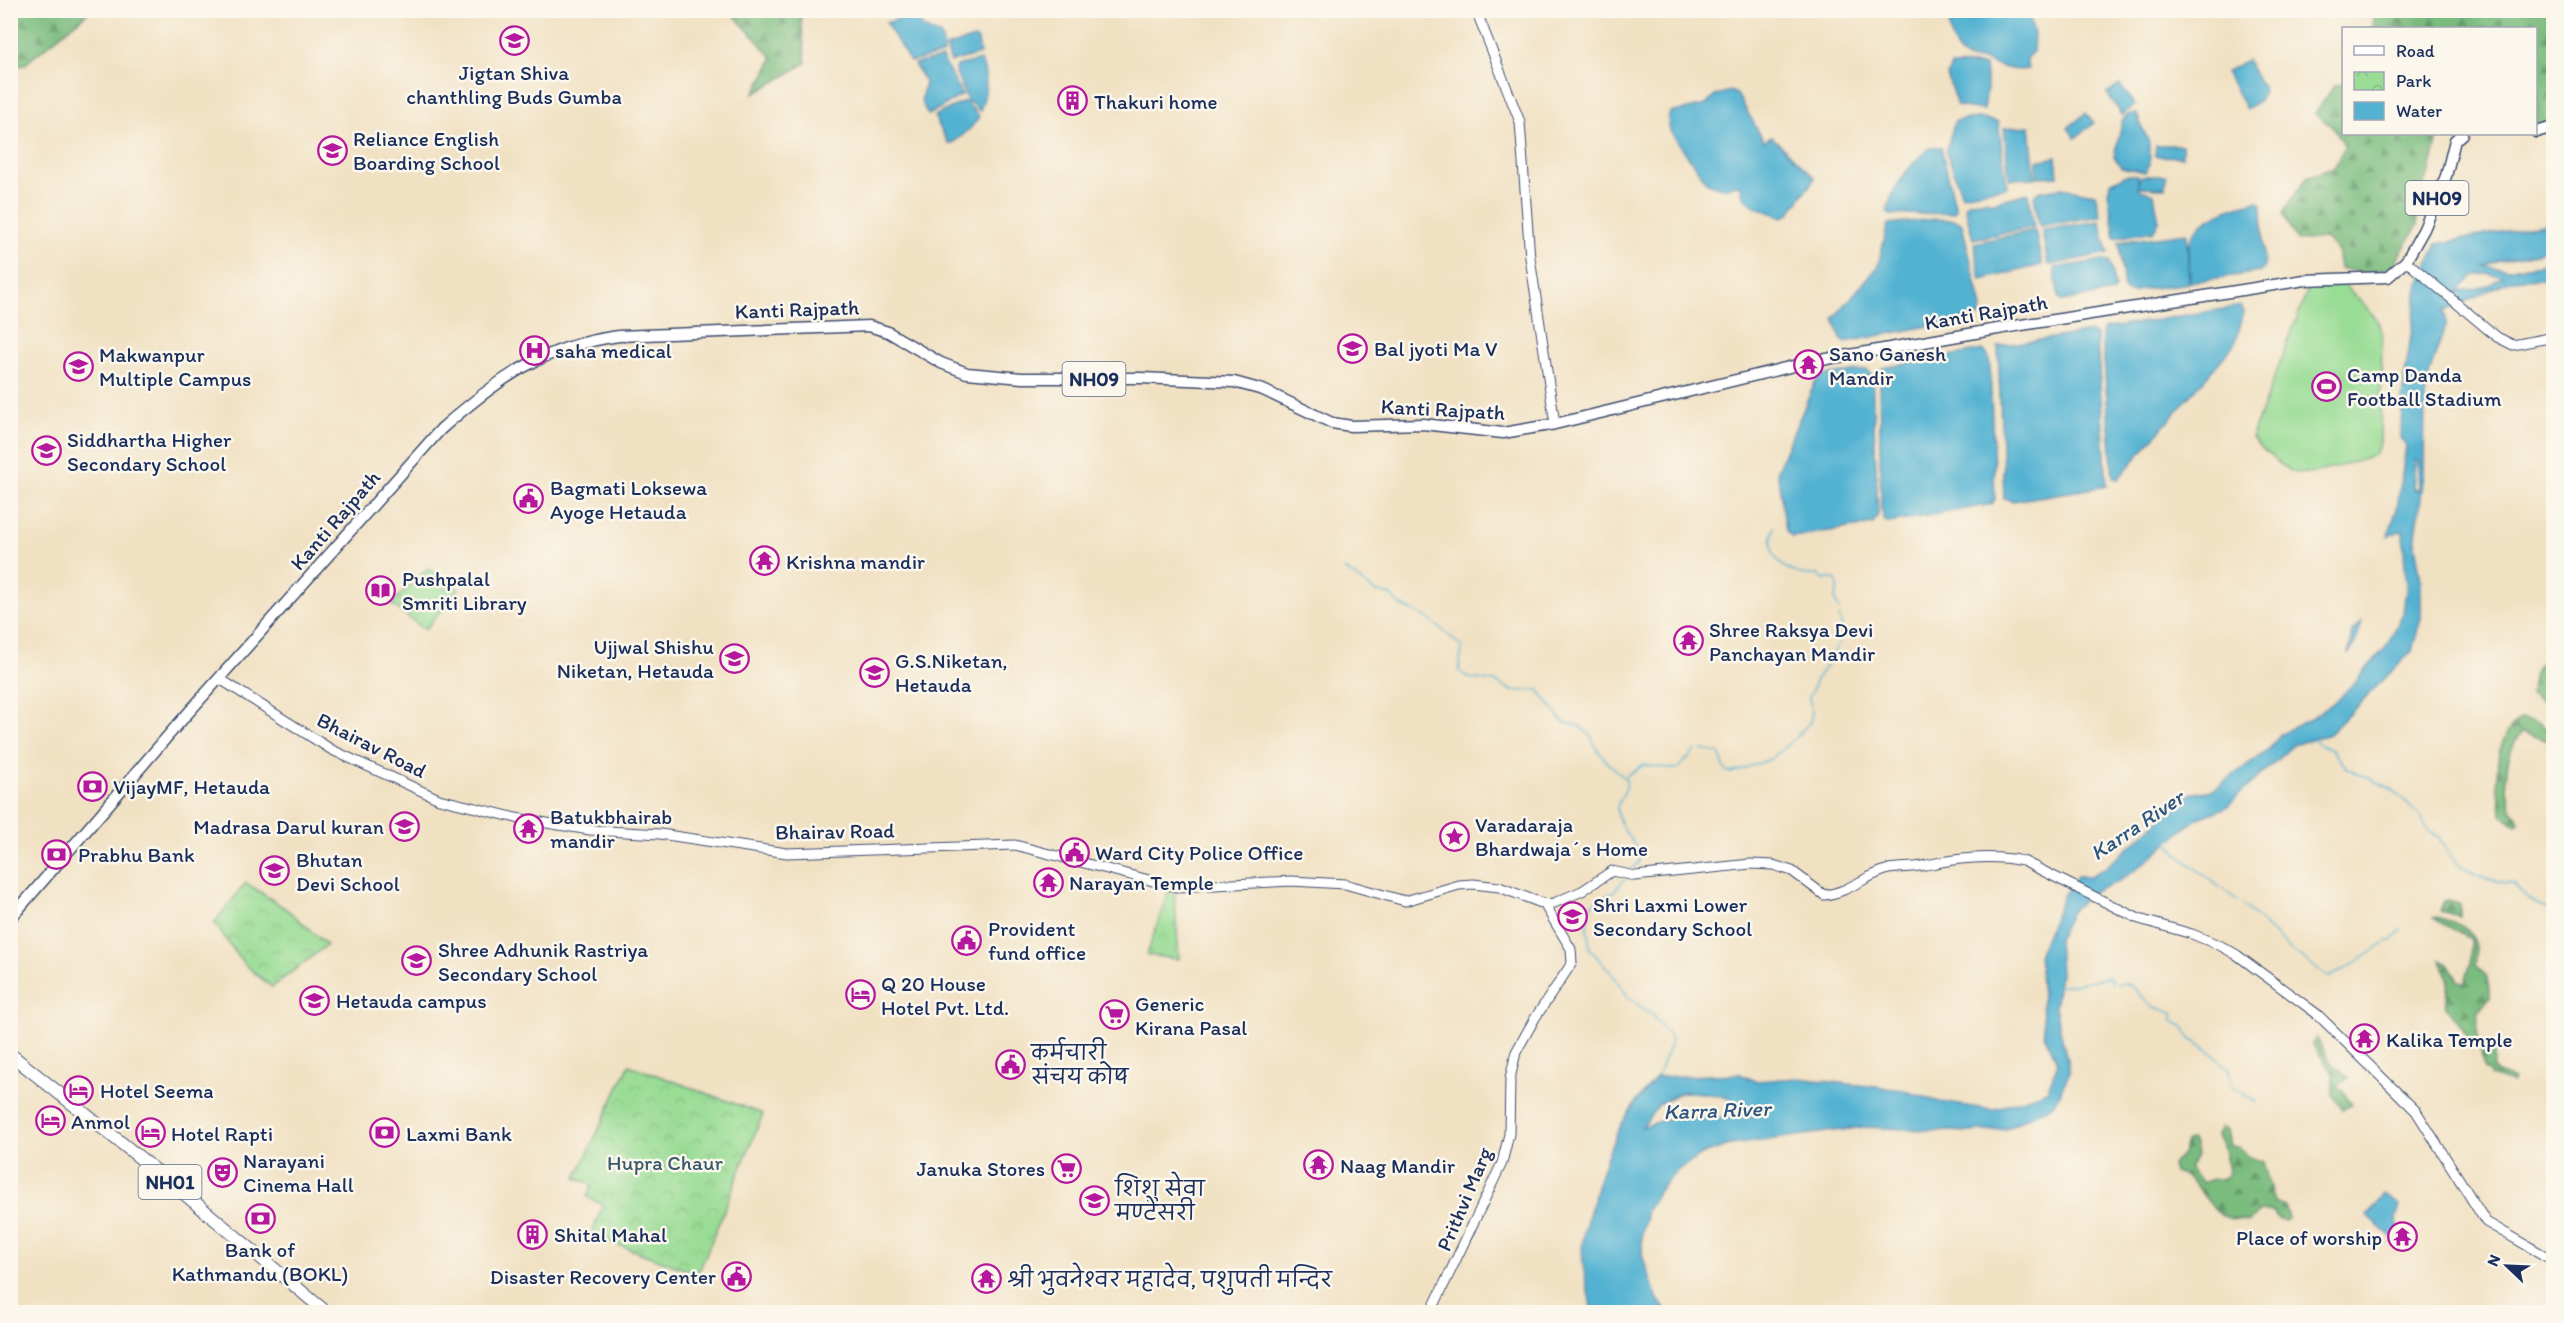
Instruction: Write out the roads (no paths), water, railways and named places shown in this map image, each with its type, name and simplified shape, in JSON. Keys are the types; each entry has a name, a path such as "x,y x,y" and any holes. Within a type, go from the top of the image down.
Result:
{"highway":[{"name":"NH01","path":"10,1054 169,1181 326,1312"}],"main road":[{"path":"1476,10 1520,122 1530,258 1555,424"},
{"path":"2537,132 2548,131 2553,127"},
{"name":"Kanti Rajpath","path":"10,920 441,429 483,394 526,366 551,352 584,341 620,336 868,326 888,332 941,363 967,373 1022,378 1141,378 1250,384 1332,423 1351,426 1423,424 1503,434 1555,424 1810,362 2305,280 2342,277 2376,280 2388,277 2406,261 2431,213 2446,176 2455,141 2461,135"},
{"path":"2406,261 2497,337 2513,345 2553,337"},
{"name":"Bhairav Road","path":"220,679 332,750 390,777 440,799 536,821 596,830 660,834 787,853 1015,845 1176,887 1278,882 1345,884 1405,901 1459,885 1476,884 1499,887 1544,904"},
{"path":"1544,904 1554,903 1582,891 1612,871 1626,874 1751,864 1773,865 1792,871 1824,895 1835,894 1888,870 1925,866 1943,860 2005,858 2023,861 2139,919 2192,934 2221,946 2237,955 2317,1014 2416,1111 2486,1222 2553,1261"},
{"name":"Prithvi Marg","path":"1431,1312 1502,1163 1509,1134 1510,1079 1516,1052 1534,1018 1572,963 1571,949 1544,904"}],"water":[{"path":"1949,11 2028,11 2034,34 2033,52 2026,58 2028,69 2011,69 1979,59 1965,58 1956,49 1951,37"},
{"path":"915,14 923,28 941,36 944,50 942,54 910,62 886,23"},
{"path":"974,38 978,40 980,54 951,62 946,47"},
{"path":"942,58 962,95 928,115 921,101 925,82 914,64"},
{"path":"2247,60 2264,91 2259,101 2246,109 2226,72"},
{"path":"981,61 984,67 986,80 980,111 967,100 955,70 956,66"},
{"path":"1951,66 1985,66 1987,88 1984,110 1957,106 1947,75"},
{"path":"2120,85 2135,105 2122,115 2107,93"},
{"path":"1730,91 1737,94 1764,141 1772,137 1815,178 1789,214 1783,217 1762,210 1750,202 1745,198 1741,185 1720,188 1707,183 1670,131 1668,119 1670,113 1706,105 1715,96"},
{"path":"965,101 979,116 964,135 948,143 934,116"},
{"path":"2086,113 2094,123 2075,138 2068,128"},
{"path":"2136,113 2149,143 2150,164 2145,172 2121,167 2114,156 2123,119 2127,115"},
{"path":"1977,118 1998,122 2007,187 1962,195 1946,151 1955,121"},
{"path":"2030,126 2035,178 2009,179 2004,128"},
{"path":"2156,145 2182,145 2182,157 2155,156"},
{"path":"1932,147 1941,147 1956,210 1952,213 1891,215 1887,212 1889,203 1898,184 1910,167"},
{"path":"2056,157 2058,176 2037,177 2037,161"},
{"path":"2126,175 2137,175 2140,190 2154,194 2159,222 2153,231 2115,238 2108,192 2110,183"},
{"path":"2140,176 2166,176 2165,188 2138,187"},
{"path":"2061,188 2095,194 2101,216 2039,226 2034,195 2041,191"},
{"path":"2028,193 2034,227 1973,239 1965,207 1969,202 1987,200 1990,203"},
{"path":"2258,201 2262,204 2264,268 2260,272 2190,282 2188,258 2192,235 2207,220 2228,210"},
{"path":"1935,219 1956,220 1962,224 1982,308 1980,316 1846,342 1841,339 1834,318 1878,266 1888,224"},
{"path":"2553,220 2553,242 2536,253 2499,260 2484,267 2510,269 2553,262 2553,277 2511,280 2445,311 2446,325 2430,371 2425,397 2424,474 2415,545 2421,580 2421,618 2412,651 2329,734 2293,745 2225,808 2196,819 2141,866 2116,883 2094,891 2071,911 2058,939 2060,974 2055,1008 2070,1072 2054,1104 2005,1129 1970,1132 1864,1127 1730,1145 1705,1153 1680,1168 1660,1189 1647,1210 1642,1234 1642,1255 1657,1298 1667,1312 1592,1312 1583,1257 1586,1223 1604,1163 1617,1133 1644,1091 1657,1077 1739,1074 1756,1081 1798,1078 1902,1090 1940,1102 1992,1110 2047,1091 2058,1063 2044,1034 2039,953 2064,894 2077,876 2090,876 2105,868 2190,794 2213,790 2270,748 2281,733 2308,720 2339,699 2386,647 2403,614 2406,588 2403,530 2388,536 2397,509 2406,447 2401,438 2402,398 2418,287 2437,244 2549,223","holes":["2475,275 2504,276 2488,286 2457,292","2415,460 2418,462 2419,491 2413,488","1682,1092 1705,1093 1733,1100 1762,1114 1711,1118 1673,1117 1642,1127 1660,1103"]},
{"path":"2100,221 2108,253 2048,264 2042,230"},
{"path":"2035,230 2042,265 1981,280 1974,243"},
{"path":"2187,233 2189,283 2138,290 2134,293 2124,291 2119,242"},
{"path":"2109,261 2115,288 2113,292 2062,301 2059,298 2054,268"},
{"path":"2241,306 2244,312 2235,344 2118,479 2113,478 2102,333 2104,329"},
{"path":"2091,332 2096,335 2097,340 2107,486 2013,501 2004,498 1998,346"},
{"path":"1983,350 1988,355 1990,365 1995,499 1992,504 1889,523 1884,520 1881,508 1879,372 1882,368"},
{"path":"1867,370 1872,376 1878,515 1873,524 1792,537 1786,531 1777,470 1815,383 1821,376"},
{"path":"2362,621 2357,639 2348,655 2352,632"},
{"path":"2385,1195 2400,1205 2396,1218 2400,1231 2394,1239 2367,1216"}],"waterway":[{"path":"1774,527 1772,548 1775,557 1781,564 1797,573 1819,575 1823,579 1835,579 1838,586 1835,600 1839,610"},
{"path":"1344,569 1376,592 1391,595 1398,603 1427,618 1450,636 1462,647 1459,671 1469,678 1495,682 1513,691 1538,690 1563,722 1580,726 1592,737 1593,744 1608,763 1626,779 1626,789 1617,808 1618,815 1623,828 1640,853 1638,863 1630,870"},
{"path":"1702,750 1719,753 1726,771 1731,773 1771,759 1796,737 1810,722 1812,713 1809,697 1816,680 1839,642 1842,633 1839,616"},
{"path":"2314,739 2320,745 2332,750 2347,768 2392,789 2421,817 2429,832 2439,837 2445,848 2460,865 2479,876 2514,884 2531,901 2554,911"},
{"path":"1626,776 1643,765 1677,769 1696,750"},
{"path":"2168,843 2186,861 2238,901"},
{"path":"1625,879 1614,891 1592,904 1587,927 1590,949 1611,972 1628,997 1651,1014 1672,1039 1658,1077"},
{"path":"2242,904 2292,951 2329,977 2344,970 2387,941 2392,941 2401,929"},
{"path":"2056,987 2109,977 2112,983"},
{"path":"2117,984 2129,985 2148,1003 2173,1012 2173,1021 2184,1027 2190,1039 2211,1052 2229,1070 2232,1087 2257,1102"}],"place":[{"name":"Jigtan Shiva chanthling Buds Gumba","path":"514,41"},
{"name":"Thakuri home","path":"1073,101"},
{"name":"Reliance English Boarding School","path":"332,150"},
{"name":"Bal jyoti Ma V","path":"1353,348"},
{"name":"saha medical","path":"534,350"},
{"name":"Sano Ganesh Mandir","path":"1808,365"},
{"name":"Makwanpur Multiple Campus","path":"78,366"},
{"name":"Camp Danda Football Stadium","path":"2326,386"},
{"name":"Siddhartha Higher Secondary School","path":"46,451"},
{"name":"Bagmati Loksewa Ayoge Hetauda","path":"529,499"},
{"name":"Krishna mandir","path":"765,561"},
{"name":"Pushpalal Smriti Library","path":"381,590"},
{"name":"Shree Raksya Devi Panchayan Mandir","path":"1688,641"},
{"name":"Ujjwal Shishu Niketan, Hetauda","path":"735,658"},
{"name":"G.S.Niketan, Hetauda","path":"874,672"},
{"name":"VijayMF, Hetauda","path":"92,786"},
{"name":"Madrasa Darul kuran","path":"405,826"},
{"name":"Batukbhairab mandir","path":"529,828"},
{"name":"Varadaraja Bhardwaja´s Home","path":"1454,836"},
{"name":"Ward City Police Office","path":"1074,852"},
{"name":"Prabhu Bank","path":"57,854"},
{"name":"Bhutan Devi School","path":"275,871"},
{"name":"Narayan Temple","path":"1048,882"},
{"name":"Shri Laxmi Lower Secondary School","path":"1572,916"},
{"name":"Provident fund office","path":"967,940"},
{"name":"Shree Adhunik Rastriya Secondary School","path":"417,961"},
{"name":"Q 20 House Hotel Pvt. Ltd.","path":"860,995"},
{"name":"Hetauda campus","path":"315,1000"},
{"name":"Generic Kirana Pasal","path":"1114,1015"},
{"name":"Kalika Temple","path":"2365,1039"},
{"name":"कर्मचारी संचय कोष","path":"1010,1064"},
{"name":"Hotel Seema","path":"79,1090"},
{"name":"Anmol","path":"50,1121"},
{"name":"Hotel Rapti","path":"150,1133"},
{"name":"Laxmi Bank","path":"385,1133"},
{"name":"Naag Mandir","path":"1319,1165"},
{"name":"Januka Stores","path":"1066,1168"},
{"name":"Narayani Cinema Hall","path":"222,1172"},
{"name":"शिशु सेवा मण्टेसरी","path":"1094,1200"},
{"name":"Bank of Kathmandu (BOKL)","path":"260,1218"},
{"name":"Shital Mahal","path":"533,1234"},
{"name":"Place of worship","path":"2403,1237"},
{"name":"Disaster Recovery Center","path":"737,1276"},
{"name":"श्री भुवनेश्वर महादेव, पशुपती मन्दिर","path":"986,1279"}],"water label":[{"name":"Karra River","path":"2137,825"},
{"name":"Karra River","path":"1717,1110"}],"park label":[{"name":"Hupra Chaur","path":"665,1162"}]}
